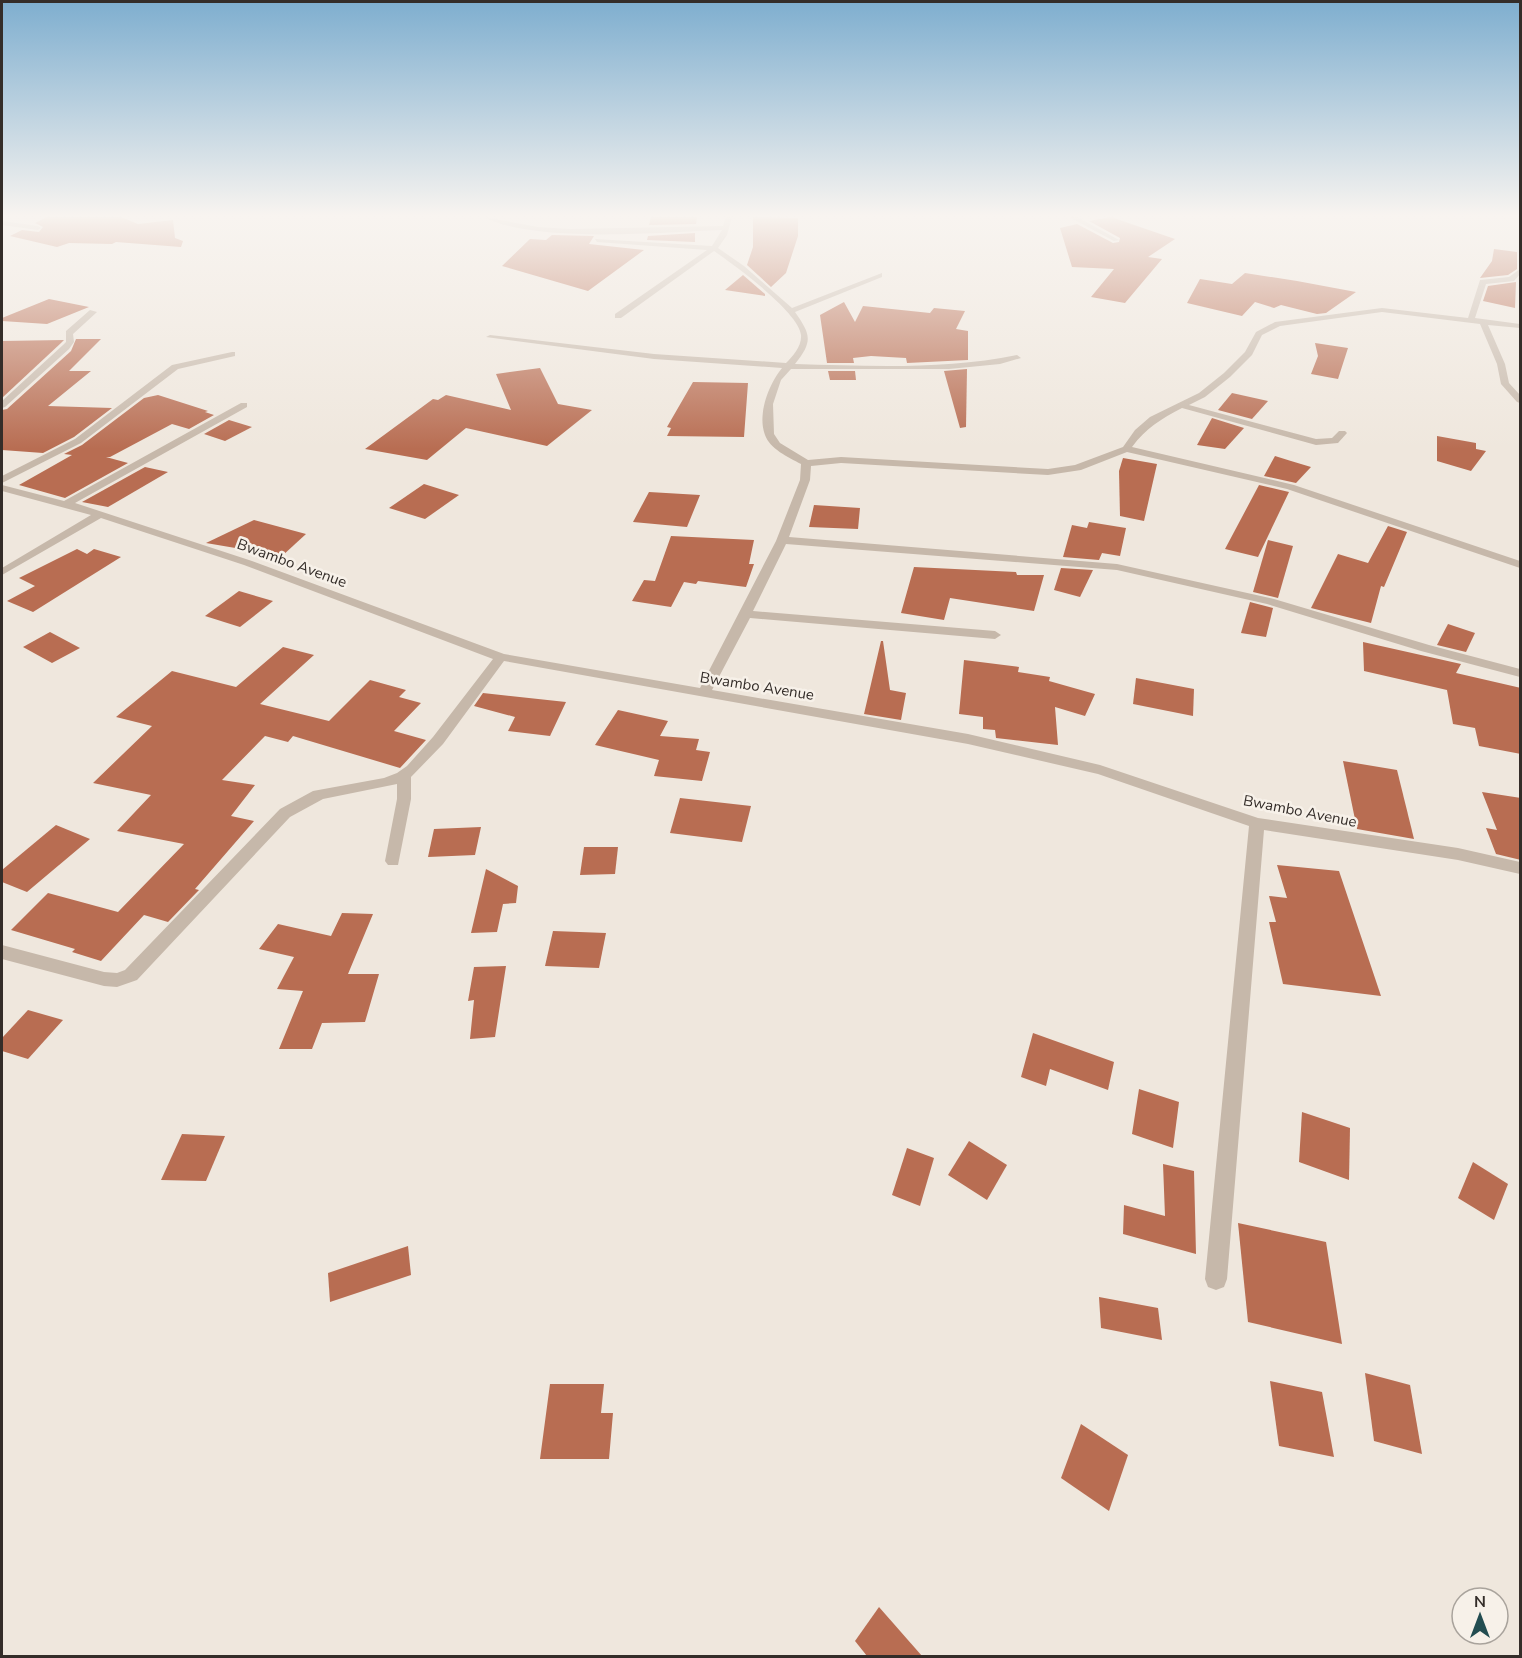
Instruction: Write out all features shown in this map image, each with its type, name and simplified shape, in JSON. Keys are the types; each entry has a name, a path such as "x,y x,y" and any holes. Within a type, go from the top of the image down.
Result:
{"street":[{"path":"618,316 649,294"},
{"path":"772,294 791,311 805,332 799,353 777,380 768,404 769,434 777,445 806,463 841,460 1048,472 1077,468 1126,449 1146,425 1179,405 1202,395 1249,353 1259,334 1278,324 1382,310 1521,326"},
{"path":"791,311 832,294"},
{"path":"1471,319 1479,294"},
{"path":"2,405 66,347 70,342 69,333 93,312"},
{"path":"1482,320 1501,364 1505,384 1521,400"},
{"path":"490,338 549,342 620,353 788,367 951,367 986,365 1017,358"},
{"path":"2,480 78,441 176,367 232,354"},
{"path":"66,504 244,405"},
{"path":"1179,405 1316,442 1335,441 1342,433"},
{"path":"1126,449 1290,487 1521,565"},
{"path":"703,694 781,540 806,479 806,463"},
{"name":"Bwambo Avenue","path":"2,488 66,504 248,563 501,657 968,739 1100,770 1257,823 1458,854 1521,868"},
{"path":"2,573 99,515"},
{"path":"781,540 1117,567 1270,601 1425,648 1521,673"},
{"path":"745,614 995,635"},
{"path":"2,952 104,978 117,980 130,975 285,813 306,799 328,792 370,787 404,776 421,760 501,657"},
{"path":"393,861 404,799 404,776"},
{"path":"1216,1279 1257,823"}],"building":[{"path":"1093,294 1132,294 1125,303 1091,297"},
{"path":"1192,294 1353,294 1326,313 1317,314 1281,305 1274,308 1255,302 1242,316 1187,303"},
{"path":"1485,294 1516,294 1515,308 1483,301"},
{"path":"49,299 89,307 47,324 2,321 2,318"},
{"path":"844,302 855,322 863,306 930,313 934,308 965,311 956,329 968,331 968,360 907,363 906,358 871,356 853,358 854,363 827,363 820,315"},
{"path":"76,339 101,339 69,371 91,371 48,406 112,408 74,437 43,453 2,450 2,410 7,409 71,351"},
{"path":"64,340 61,343 2,398 2,341"},
{"path":"1315,343 1348,348 1338,379 1311,374 1318,356"},
{"path":"540,368 558,404 592,410 547,446 466,428 427,460 365,449 433,399 438,400 446,395 511,410 496,374"},
{"path":"967,369 966,427 960,428 944,371"},
{"path":"828,371 855,371 856,380 830,380"},
{"path":"693,382 748,383 744,437 667,436 671,428 667,427"},
{"path":"1232,393 1268,401 1252,419 1218,410"},
{"path":"158,395 214,415 189,429 172,424 106,457 128,463 65,498 19,485 72,455 64,454 82,445 144,398"},
{"path":"1212,418 1244,428 1225,449 1197,445"},
{"path":"229,420 252,427 225,441 204,434"},
{"path":"1437,436 1476,443 1476,449 1486,451 1471,471 1437,461"},
{"path":"1275,456 1311,467 1296,483 1264,476"},
{"path":"1123,458 1157,464 1144,521 1120,516 1119,471"},
{"path":"145,467 168,472 108,507 82,502"},
{"path":"424,484 459,495 425,519 389,508"},
{"path":"1259,485 1289,492 1258,557 1225,549"},
{"path":"649,492 700,495 687,527 633,522"},
{"path":"814,505 860,508 858,529 809,527"},
{"path":"254,520 306,534 282,556 206,543"},
{"path":"1089,522 1126,528 1120,556 1102,553 1099,560 1063,557 1072,525 1087,528"},
{"path":"1388,526 1407,532 1384,587 1381,586 1371,623 1311,608 1338,554 1368,563"},
{"path":"671,536 754,540 749,564 754,564 746,587 698,581 696,584 684,582 671,607 632,601 644,580 655,581"},
{"path":"1268,540 1293,546 1278,598 1253,592"},
{"path":"77,549 87,554 94,549 121,557 33,612 7,601 35,586 19,578"},
{"path":"914,567 1044,575 1034,611 950,598 944,620 901,613"},
{"path":"1061,568 1093,570 1080,597 1054,590"},
{"path":"239,591 273,601 240,627 205,616"},
{"path":"1250,602 1273,608 1266,637 1241,633"},
{"path":"1448,624 1475,633 1466,652 1437,645"},
{"path":"50,632 80,648 52,663 23,647"},
{"path":"881,641 883,641 890,690 906,693 901,720 864,714"},
{"path":"1363,642 1461,664 1456,673 1521,688 1521,754 1479,746 1475,728 1453,724 1447,690 1364,671"},
{"path":"283,647 314,655 260,704 329,721 370,680 406,690 399,697 421,703 394,731 426,740 400,768 293,736 288,742 265,736 222,780 255,785 231,816 254,821 195,889 199,890 168,922 144,915 101,961 72,952 75,949 11,930 48,893 118,912 184,844 117,831 151,795 93,783 152,726 116,717 172,671 236,687"},
{"path":"964,660 1019,667 1018,672 1050,677 1049,681 1095,694 1085,716 1055,707 1058,745 996,738 995,730 983,729 983,717 959,714"},
{"path":"1136,678 1194,689 1193,716 1133,704"},
{"path":"483,693 566,702 550,736 508,731 515,717 474,706"},
{"path":"618,710 668,721 660,736 699,739 696,750 710,752 702,781 654,776 659,760 595,745"},
{"path":"1343,761 1397,770 1414,839 1357,829"},
{"path":"1482,792 1521,798 1521,860 1496,854 1486,828 1497,830"},
{"path":"680,798 751,806 742,842 670,833"},
{"path":"56,825 90,839 27,892 2,882 2,870"},
{"path":"481,827 475,855 428,857 434,829"},
{"path":"584,847 618,847 615,874 580,875"},
{"path":"1277,865 1339,871 1381,996 1283,984 1269,922 1276,922 1269,896 1287,898"},
{"path":"486,869 518,886 516,903 503,904 497,932 471,933"},
{"path":"342,913 373,914 348,974 379,974 365,1022 322,1023 312,1049 279,1049 303,991 277,989 294,957 259,949 278,924 331,936"},
{"path":"553,931 606,933 599,968 545,966"},
{"path":"506,966 495,1037 470,1039 474,1000 468,1001 474,967"},
{"path":"28,1010 63,1020 28,1059 2,1051 2,1038"},
{"path":"1033,1033 1114,1062 1108,1090 1050,1069 1046,1086 1021,1077"},
{"path":"1139,1089 1179,1102 1173,1148 1132,1134"},
{"path":"1302,1112 1350,1128 1349,1180 1299,1162"},
{"path":"182,1134 225,1136 206,1181 161,1180"},
{"path":"969,1141 1007,1165 987,1200 948,1175"},
{"path":"907,1148 934,1158 920,1206 892,1195"},
{"path":"1473,1162 1508,1184 1494,1220 1458,1198"},
{"path":"1163,1164 1194,1171 1196,1254 1123,1234 1124,1205 1165,1216"},
{"path":"1238,1223 1326,1242 1342,1344 1248,1322"},
{"path":"408,1246 411,1275 330,1302 328,1273"},
{"path":"1099,1297 1158,1308 1162,1340 1101,1328"},
{"path":"1365,1373 1410,1385 1422,1454 1374,1441"},
{"path":"1270,1381 1322,1392 1334,1457 1279,1446"},
{"path":"550,1384 604,1384 601,1413 613,1413 609,1459 540,1459"},
{"path":"1081,1424 1128,1455 1109,1511 1061,1478"},
{"path":"879,1607 922,1656 867,1656 855,1641"}]}
